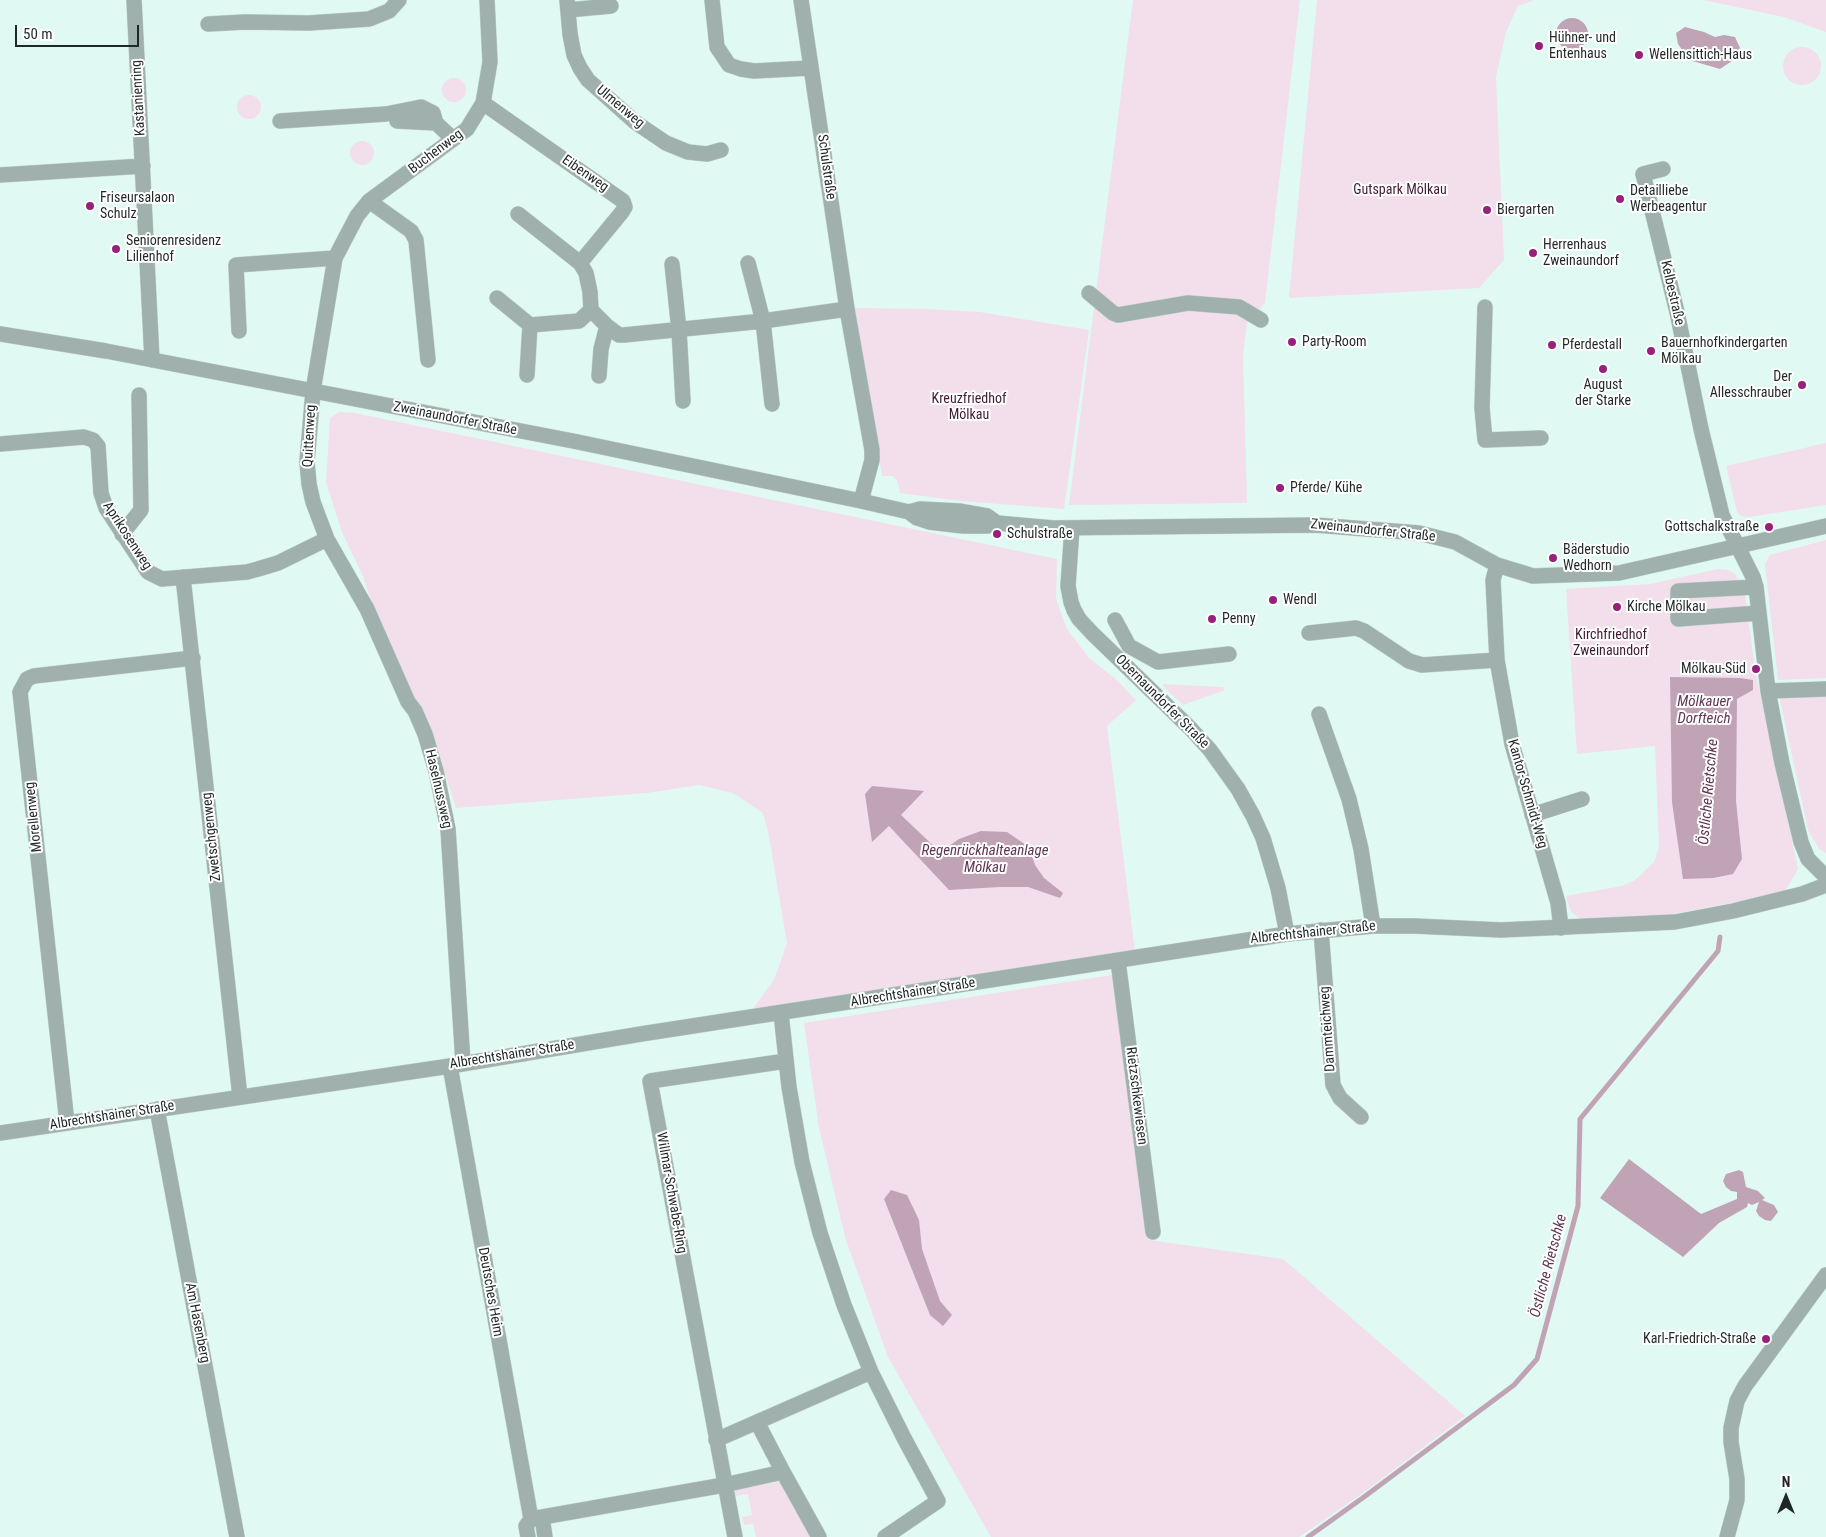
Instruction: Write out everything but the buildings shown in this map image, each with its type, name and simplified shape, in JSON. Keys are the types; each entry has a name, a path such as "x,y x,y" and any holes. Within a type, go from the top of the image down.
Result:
{"street":[{"name":"Kastanienring","path":"134,0 152,360"},
{"path":"208,24 245,22 309,23 369,20 390,11 399,0"},
{"name":"Buchenweg","path":"313,392 336,258 347,232 369,201 467,129 483,103 490,62 487,0"},
{"path":"712,0 717,47 728,65 747,70 810,68"},
{"name":"Schulstraße","path":"801,0 847,309 872,450 872,460 862,501"},
{"name":"Ulmenweg","path":"611,6 568,5 573,48 580,68 588,80 612,104 666,143 688,152 707,154 721,150"},
{"name":"Eibenweg","path":"483,103 623,201 625,207 622,212 580,263"},
{"path":"280,121 386,114 421,107 434,112 436,123 453,139"},
{"path":"397,121 436,123"},
{"path":"0,175 143,166"},
{"name":"Kelbestraße","path":"1663,169 1643,174 1722,515 1737,546"},
{"path":"369,201 411,231 416,240 428,360"},
{"path":"518,214 580,263 586,273 591,310 619,335 763,321 847,309"},
{"path":"239,331 236,265 336,258"},
{"path":"748,263 763,321 772,404"},
{"path":"672,264 679,330 683,400"},
{"path":"1088,293 1118,315 1188,303 1239,307 1261,320"},
{"path":"498,298 530,325 579,321 591,310"},
{"path":"1485,307 1482,408 1484,440 1541,438"},
{"path":"527,375 530,325"},
{"path":"600,376 601,349 607,326"},
{"name":"Zweinaundorfer Straße","path":"0,334 152,360 573,441 909,512 920,509 965,512 986,516 997,523 1072,528 1315,525 1419,533 1455,542 1497,565 1533,576 1610,574 1826,526"},
{"name":"Quittenweg","path":"313,392 307,462 309,484 313,502 327,539"},
{"path":"122,534 141,510 139,395"},
{"name":"Aprikosenweg","path":"0,444 84,436 93,440 98,446 103,500 122,534 148,572 162,579 247,572 278,563 327,539"},
{"name":"Obernaundorfer Straße","path":"1072,528 1068,586 1074,610 1079,619 1092,633 1191,729 1210,750 1238,789 1263,838 1278,888 1287,934"},
{"name":"Haselnussweg","path":"327,539 367,609 408,702 419,719 436,771 448,829 456,1064"},
{"path":"1737,546 1756,587 1768,691 1782,763 1801,842 1808,858 1826,877"},
{"name":"Kantor-Schmidt-Weg","path":"1497,565 1493,580 1497,660 1512,744 1558,903 1561,928"},
{"name":"Zwetschgenweg","path":"183,577 240,1097"},
{"path":"1756,587 1678,591 1678,619 1759,613"},
{"path":"1115,620 1129,646 1158,662 1229,654"},
{"path":"1309,632 1356,628 1364,631 1409,661 1422,666 1497,660"},
{"name":"Morellenweg","path":"67,1123 20,692 27,679 34,676 193,658"},
{"path":"1768,691 1826,689"},
{"path":"1319,714 1349,799 1361,849 1373,926"},
{"path":"1532,815 1582,800"},
{"name":"Albrechtshainer Straße","path":"0,1133 1287,934 1373,926 1500,930 1675,922 1733,912 1802,894 1826,885"},
{"name":"Dammteichweg","path":"1321,930 1333,1085 1340,1098 1361,1117"},
{"name":"Rietzschkewiesen","path":"1118,961 1153,1232"},
{"path":"781,1013 786,1061 802,1162 820,1233 844,1306 872,1372 904,1438 938,1501 885,1537"},
{"name":"Willmar-Schwabe-Ring","path":"735,1537 650,1082 786,1061"},
{"name":"Deutsches Heim","path":"456,1064 536,1518 546,1537"},
{"name":"Am Hasenberg","path":"157,1109 237,1537"},
{"path":"1727,1537 1737,1500 1737,1479 1731,1436 1737,1401 1745,1386 1826,1275"},
{"path":"716,1440 872,1372"},
{"path":"757,1422 819,1537"},
{"path":"536,1518 724,1485 783,1472"},
{"name":"Deutsches Heim","path":"528,1537 526,1526 536,1518"}],"green space":[{"path":"1133,0 1300,0 1265,303 1247,322 1243,355 1247,503 1069,505"},
{"name":"Gutspark Mölkau","path":"1317,0 1534,0 1518,6 1506,32 1496,77 1504,260 1479,288 1289,298"},
{"path":"1703,0 1826,0 1826,32 1784,17"},
{"path":"1802,47 1815,53 1821,66 1815,79 1802,85 1789,79 1783,66 1789,53"},
{"path":"454,78 462,82 466,90 462,98 454,102 446,98 442,90 446,82"},
{"path":"249,95 257,99 261,107 257,115 249,119 241,115 237,107 241,99"},
{"path":"362,141 370,145 374,153 370,161 362,165 354,161 350,153 354,145"},
{"name":"Kreuzfriedhof Mölkau","path":"853,308 980,312 1089,330 1064,509 960,501 900,493 897,480 893,476 882,476"},
{"path":"339,412 355,413 1057,559 1056,599 1067,629 1089,658 1118,681 1136,700 1107,726 1135,952 751,1011 774,980 787,943 769,836 763,813 733,793 699,785 647,793 456,808 435,741 420,705 414,700 372,603 362,574 342,532 326,482 330,418"},
{"path":"1826,443 1826,505 1749,517 1741,516 1737,511 1726,466"},
{"path":"1826,540 1826,678 1778,680 1765,564 1770,555"},
{"name":"Kirchfriedhof Zweinaundorf","path":"1718,569 1728,570 1735,574 1745,594 1755,670 1798,869 1784,893 1668,915 1593,920 1579,918 1571,912 1566,896 1622,886 1635,880 1654,862 1659,848 1655,746 1577,754 1566,589 1651,584"},
{"path":"1163,684 1223,687 1225,690 1183,705"},
{"path":"1826,693 1826,853 1819,849 1808,830 1779,695"},
{"path":"1112,975 1149,1240 1283,1259 1465,1416 1360,1495 1299,1537 991,1537 888,1357 846,1240 819,1128 804,1023"},
{"path":"783,1481 815,1537 756,1537 753,1524 744,1525 742,1517 752,1515 748,1494 735,1496 735,1490"}],"water":[{"path":"1572,18 1584,22 1588,34 1584,46 1572,50 1560,46 1556,34 1560,22"},
{"path":"1685,27 1715,37 1724,35 1735,37 1740,48 1732,61 1720,69 1689,60 1678,44 1676,33"},
{"name":"Mölkauer Dorfteich","path":"1670,677 1740,678 1753,680 1753,690 1737,699 1736,801 1742,859 1733,874 1713,878 1683,879 1672,802"},
{"name":"Regenrückhalteanlage Mölkau","path":"872,786 924,791 901,815 940,852 959,839 981,831 1007,832 1029,847 1035,865 1044,878 1063,893 1060,898 1028,887 949,890 889,826 872,842 865,794"},
{"path":"1629,1159 1701,1214 1737,1199 1737,1192 1731,1191 1723,1181 1726,1174 1739,1170 1743,1172 1746,1187 1758,1191 1765,1198 1762,1200 1774,1205 1778,1212 1771,1221 1765,1220 1756,1211 1759,1202 1752,1205 1748,1203 1747,1207 1719,1223 1683,1257 1600,1198"},
{"path":"891,1190 907,1195 919,1220 922,1249 940,1301 952,1315 943,1326 930,1315 884,1199"}],"waterway":[{"name":"Östliche Rietschke","path":"1308,1537 1514,1385 1537,1359 1578,1206 1580,1119 1718,951 1720,937"}],"place":[{"name":"Hühner- und Entenhaus","path":"1539,46"},
{"name":"Wellensittich-Haus","path":"1639,55"},
{"name":"Detailliebe Werbeagentur","path":"1620,199"},
{"name":"Friseursalaon Schulz","path":"90,206"},
{"name":"Biergarten","path":"1487,210"},
{"name":"Seniorenresidenz Lilienhof","path":"116,249"},
{"name":"Herrenhaus Zweinaundorf","path":"1533,253"},
{"name":"Party-Room","path":"1292,342"},
{"name":"Pferdestall","path":"1552,345"},
{"name":"Bauernhofkindergarten Mölkau","path":"1651,351"},
{"name":"August der Starke","path":"1603,369"},
{"name":"Der Allesschrauber","path":"1802,385"},
{"name":"Pferde/ Kühe","path":"1280,488"},
{"name":"Gottschalkstraße","path":"1769,527"},
{"name":"Schulstraße","path":"997,534"},
{"name":"Bäderstudio Wedhorn","path":"1553,558"},
{"name":"Wendl","path":"1273,600"},
{"name":"Kirche Mölkau","path":"1617,607"},
{"name":"Penny","path":"1212,619"},
{"name":"Mölkau-Süd","path":"1756,669"},
{"name":"Karl-Friedrich-Straße","path":"1766,1339"}]}
